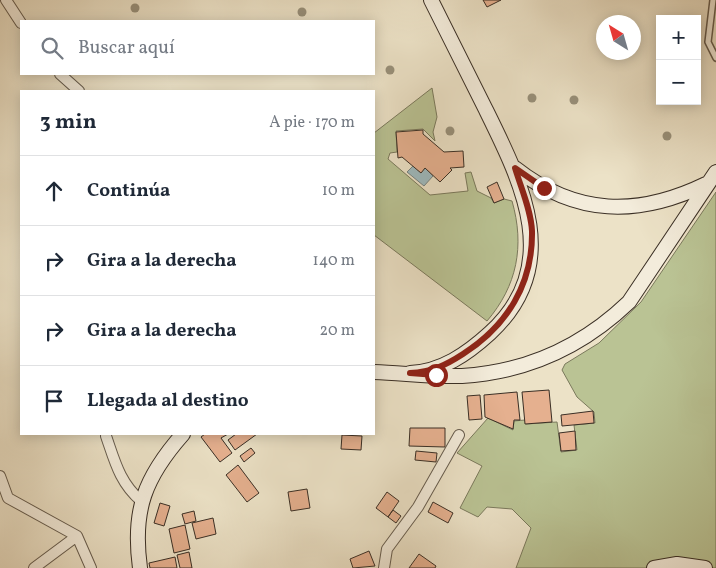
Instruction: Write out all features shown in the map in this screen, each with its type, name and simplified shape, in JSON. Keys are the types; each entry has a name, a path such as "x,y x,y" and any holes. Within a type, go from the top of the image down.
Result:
{"main road":[{"path":"410,373 441,367 473,348 493,331 516,301 529,265 532,230 515,168 431,0"},
{"path":"515,168 536,183 559,195 608,207 654,204 683,195 706,184"},
{"path":"375,372 461,376 517,368 557,354 591,334 629,302 706,184 716,172"},
{"path":"140,568 136,541 141,502 164,455 181,435"},
{"path":"654,568 677,564 705,568"}],"street":[{"path":"6,0 20,21"},
{"path":"61,75 78,90"},
{"path":"384,568 388,549 418,507 459,435"},
{"path":"106,436 119,476 129,491 141,502"},
{"path":"0,476 4,500 77,536 91,568"},
{"path":"34,568 77,536"}],"lane":[{"path":"713,0 708,42 716,58"}],"green space":[{"path":"432,88 437,117 433,132 435,141 423,129 396,131 397,152 390,153 388,159 430,195 468,191 465,173 471,172 477,191 491,198 494,203 504,199 512,201 518,234 516,265 512,280 505,294 487,321 375,236 375,132"},
{"path":"716,192 716,568 516,568 531,528 512,509 487,507 478,517 460,508 482,466 457,453 488,418 513,430 514,421 525,420 526,424 557,422 561,452 577,450 574,425 595,423 594,412 577,397 562,370 565,364 599,343 641,302"}],"water":[{"path":"413,166 421,173 425,168 433,176 424,186 407,172"}],"building":[{"path":"483,0 501,0 487,7"},
{"path":"423,130 423,134 444,152 463,151 464,167 450,168 452,170 440,182 425,168 421,173 402,157 398,158 396,132"},
{"path":"497,182 504,199 494,203 487,187"},
{"path":"549,390 552,422 525,424 522,392"},
{"path":"517,392 520,420 514,420 513,429 485,417 484,395"},
{"path":"480,395 482,419 469,420 467,396"},
{"path":"593,411 594,423 562,426 561,415"},
{"path":"410,428 445,428 445,447 409,446"},
{"path":"575,431 576,450 561,451 559,433"},
{"path":"204,435 226,435 221,438 232,453 220,462 201,437"},
{"path":"235,435 256,435 235,450 228,440"},
{"path":"342,435 362,436 361,450 341,449"},
{"path":"251,448 255,453 244,462 240,456"},
{"path":"416,451 437,453 436,462 415,460"},
{"path":"238,465 259,493 247,502 226,475"},
{"path":"307,489 310,508 291,511 288,492"},
{"path":"387,492 399,501 388,517 376,508"},
{"path":"433,502 453,513 448,523 428,512"},
{"path":"160,503 170,506 164,526 154,523"},
{"path":"393,510 401,516 396,523 388,517"},
{"path":"194,511 196,521 185,524 182,514"},
{"path":"213,518 216,534 196,539 192,523"},
{"path":"185,525 190,549 174,553 169,529"},
{"path":"369,551 375,566 353,568 350,559"},
{"path":"189,552 192,568 180,568 177,555"},
{"path":"419,554 436,566 435,568 409,568"},
{"path":"175,557 177,568 150,568 149,563"}],"route":[{"path":"436,375 410,373 441,367 473,348 493,331 509,312 522,289 529,265 532,230 515,168 528,179 544,188"}]}
